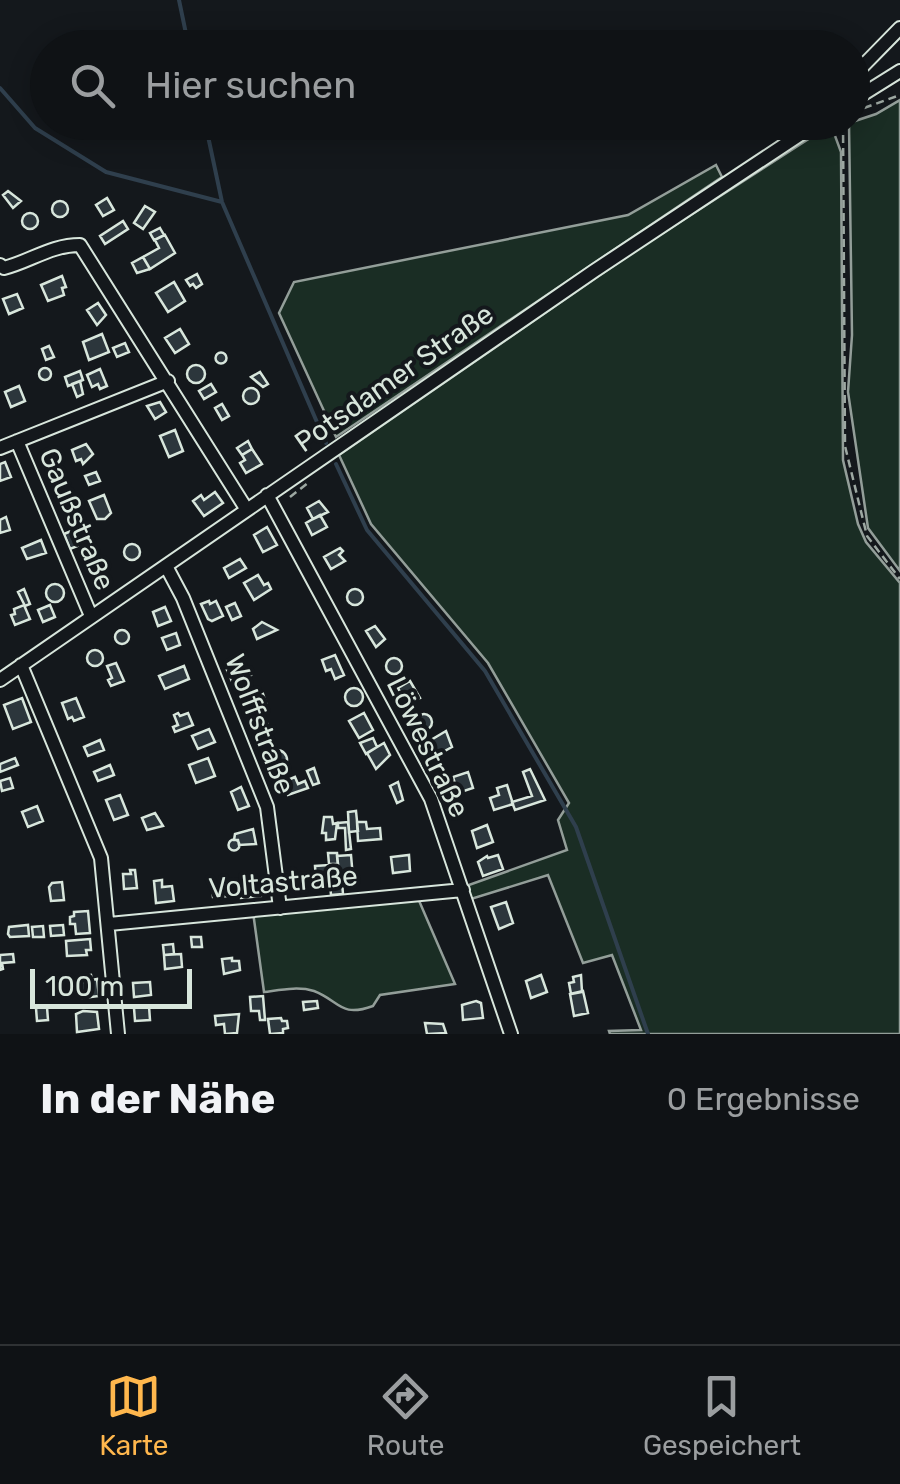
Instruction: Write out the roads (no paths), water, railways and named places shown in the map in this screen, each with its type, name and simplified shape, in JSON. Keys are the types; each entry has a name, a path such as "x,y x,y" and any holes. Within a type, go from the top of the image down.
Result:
{"street":[{"path":"870,59 900,28"},
{"path":"870,92 900,72"},
{"name":"Potsdamer Straße","path":"0,680 594,271 792,140"},
{"path":"1,269 58,245 80,245 247,510"},
{"path":"0,448 168,381"},
{"name":"Gaußstraße","path":"17,441 91,616"},
{"name":"Löwestraße","path":"268,496 431,799 511,1034"},
{"name":"Wolffstraße","path":"166,566 183,598 268,807 280,908"},
{"path":"21,665 96,842 118,1034"},
{"name":"Voltastraße","path":"108,924 462,890"}],"waterway":[{"path":"179,0 185,30"},
{"path":"0,88 30,122"},
{"path":"54,140 106,172 222,202"},
{"path":"209,140 222,202 326,443"},
{"path":"336,464 367,530 485,671 576,827 648,1034"}]}
